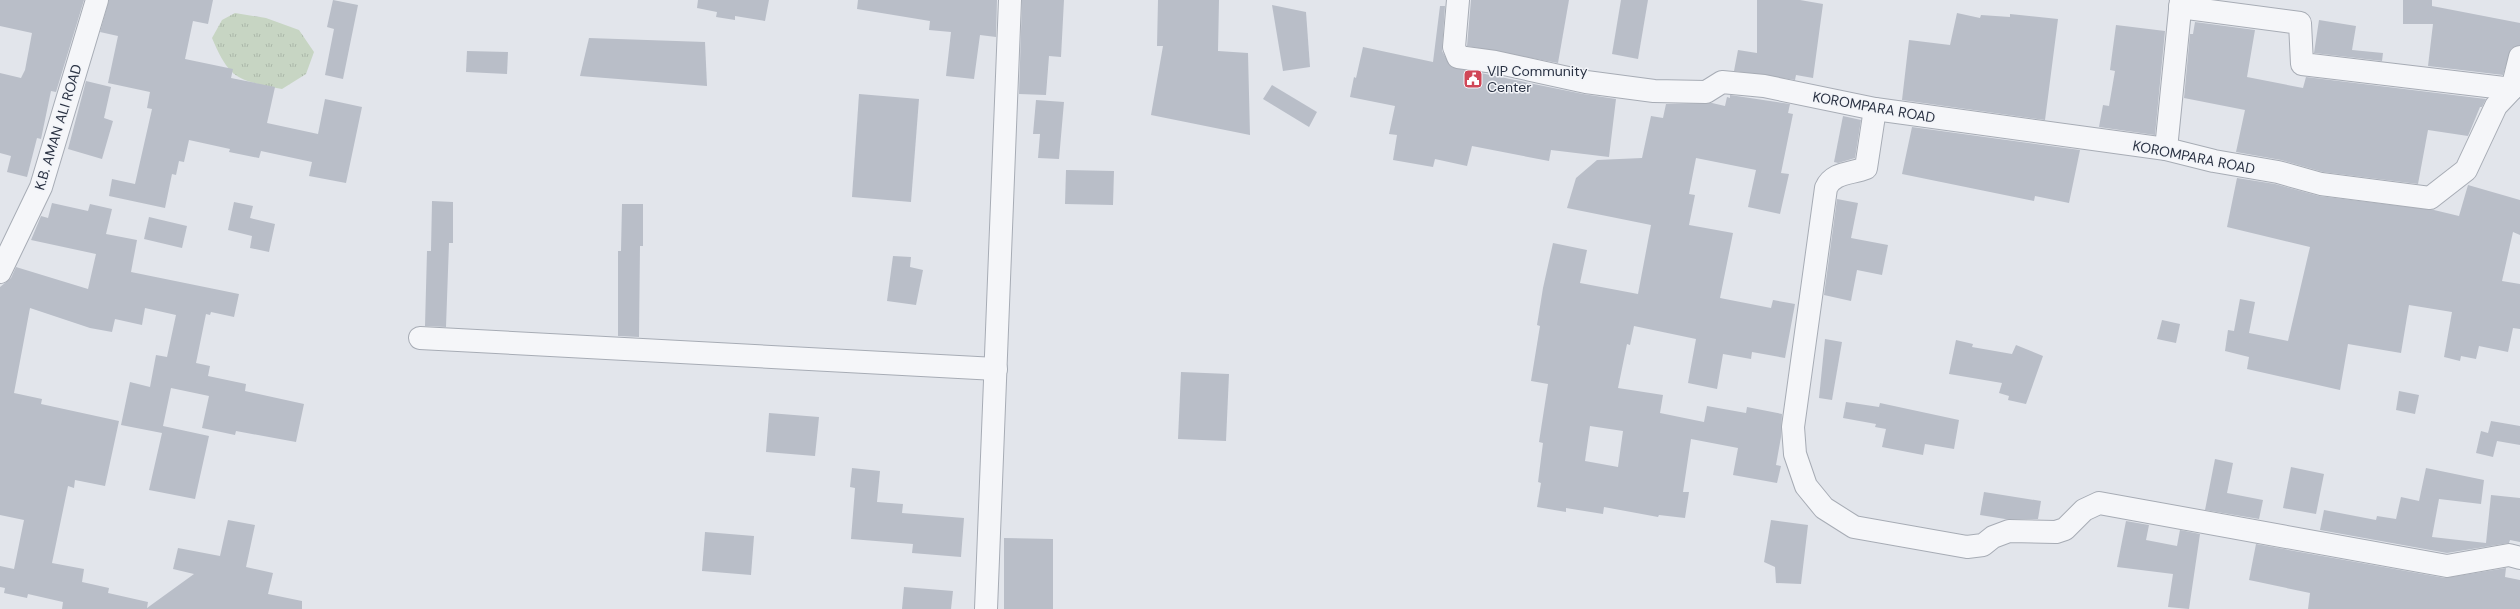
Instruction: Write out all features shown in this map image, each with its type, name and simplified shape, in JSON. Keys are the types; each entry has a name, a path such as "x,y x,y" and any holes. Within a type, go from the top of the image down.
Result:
{"street":[{"name":"K.B. AMAN ALI ROAD","path":"0,272 41,187 97,0"},
{"path":"986,609 1010,0"},
{"name":"KOROMPARA ROAD","path":"1458,0 1454,47 1458,57 1495,62 1586,82 1654,91 1706,92 1722,82 1764,86 1787,92 1875,109 2166,149 2214,161 2278,172 2321,184 2430,198 2466,170 2496,106 2512,89 2520,58"},
{"path":"2166,149 2180,4 2300,22 2302,64 2512,89"},
{"path":"1875,109 1866,168 1836,176 1830,180 1826,188 1798,379 1793,427 1795,454 1806,486 1824,508 1854,527 1967,547 1983,545 1993,537 2009,531 2056,532 2065,529 2084,510 2099,503 2447,566 2509,556 2520,558"},
{"path":"420,338 996,370"}],"green space":[{"path":"235,13 266,18 299,30 314,52 306,74 282,89 246,80 231,71 224,63 212,38 222,20"}],"building":[{"path":"0,0 84,0 56,92 51,91 41,139 37,138 27,177 7,172 11,156 0,153 0,73 21,78 25,70 32,33 0,26"},
{"path":"109,0 213,0 208,24 193,21 185,59 233,69 231,78 275,87 267,123 318,134 325,99 362,107 346,183 309,176 312,162 261,151 259,158 229,152 230,149 189,140 184,162 179,161 176,175 172,174 165,208 109,196 112,179 135,184 152,109 147,108 150,92 108,83 118,36 100,32"},
{"path":"333,0 358,5 343,79 325,75 334,29 327,27"},
{"path":"698,0 769,0 765,21 735,16 735,20 716,17 717,12 697,8"},
{"path":"858,0 997,0 996,37 980,35 974,79 946,76 951,32 929,30 930,21 857,9"},
{"path":"1022,0 1064,0 1061,57 1049,56 1046,95 1019,94"},
{"path":"1158,0 1219,0 1218,51 1248,53 1250,135 1151,115 1163,46 1157,46"},
{"path":"1471,0 1569,0 1558,63 1467,46"},
{"path":"1621,0 1648,0 1638,59 1612,54"},
{"path":"1757,0 1800,0 1823,4 1813,78 1796,75 1795,80 1734,71 1738,50 1757,53"},
{"path":"2403,0 2432,0 2432,6 2520,23 2520,45 2511,49 2503,75 2428,66 2433,24 2403,24"},
{"path":"1272,5 1306,12 1310,67 1283,71"},
{"path":"1440,6 1445,6 1442,51 1451,67 1583,94 1616,99 1609,157 1551,150 1549,161 1472,146 1467,166 1435,159 1433,167 1393,160 1397,135 1389,134 1395,106 1350,97 1363,47 1433,62"},
{"path":"1957,13 1980,18 1981,15 2010,17 2010,14 2058,19 2045,120 1902,100 1909,40 1950,45"},
{"path":"2319,20 2356,26 2352,50 2383,53 2382,61 2314,53"},
{"path":"2195,22 2255,30 2247,77 2303,88 2306,77 2486,99 2482,107 2480,107 2468,136 2428,130 2418,184 2323,172 2281,160 2236,152 2245,110 2184,98 2190,34 2193,34"},
{"path":"2116,25 2165,31 2155,135 2099,127 2103,105 2109,106 2115,71 2110,70"},
{"path":"589,38 705,42 707,86 580,76"},
{"path":"467,51 508,52 507,74 466,72"},
{"path":"86,81 111,87 104,118 113,121 102,159 68,149"},
{"path":"1272,85 1317,112 1309,127 1263,99"},
{"path":"859,94 919,99 911,202 852,197"},
{"path":"1730,95 1790,104 1788,113 1793,114 1781,173 1789,174 1780,214 1748,207 1756,170 1696,158 1689,194 1695,195 1689,225 1733,233 1720,298 1771,308 1773,300 1795,304 1785,358 1752,352 1751,359 1723,354 1717,389 1688,383 1696,339 1634,326 1630,345 1627,344 1618,388 1663,395 1660,413 1704,422 1707,406 1746,413 1747,407 1782,414 1781,437 1776,465 1781,466 1777,483 1733,475 1738,448 1691,439 1683,492 1689,492 1685,518 1659,515 1658,517 1604,507 1603,514 1566,508 1566,512 1537,507 1541,483 1538,482 1543,443 1539,442 1548,384 1531,381 1540,326 1537,325 1553,243 1587,250 1580,283 1638,294 1651,225 1567,208 1576,178 1597,160 1642,158 1651,116 1663,118 1666,104 1712,103 1725,106 1727,97 1730,98","holes":["1590,426 1623,431 1618,467 1585,461"]},
{"path":"1036,100 1064,102 1059,159 1038,158 1040,134 1033,134"},
{"path":"1843,116 1861,120 1855,158 1838,163 1834,162"},
{"path":"1912,127 2080,150 2069,203 2035,196 2034,201 1902,174"},
{"path":"1066,170 1114,171 1113,205 1065,204"},
{"path":"2237,178 2275,184 2319,196 2434,210 2459,216 2468,185 2520,200 2520,235 2513,232 2502,281 2520,284 2520,329 2513,328 2508,352 2479,346 2476,359 2461,356 2460,361 2444,357 2452,312 2409,305 2401,353 2348,344 2340,390 2247,369 2249,357 2225,351 2228,330 2234,331 2240,299 2255,302 2249,333 2288,341 2310,247 2227,227"},
{"path":"1837,199 1858,203 1851,238 1888,245 1882,275 1857,270 1851,301 1824,295"},
{"path":"432,201 453,202 453,243 449,243 446,327 425,326 427,251 431,251"},
{"path":"234,202 253,206 250,218 275,224 269,252 250,248 252,236 228,230"},
{"path":"52,203 88,211 90,204 112,209 106,234 137,240 131,272 239,294 234,317 211,312 210,315 206,314 196,363 210,366 208,376 246,384 245,391 304,404 296,442 236,431 235,435 202,428 209,396 171,388 163,426 209,436 195,499 149,490 162,433 121,425 130,382 150,387 156,355 167,357 176,315 145,308 142,325 115,319 112,332 90,328 30,308 14,393 42,399 41,404 119,421 105,486 75,480 74,488 68,486 52,563 84,569 82,582 109,588 108,593 148,602 147,608 194,574 173,569 178,548 220,556 228,520 255,525 246,567 273,573 268,594 302,601 302,609 62,609 63,602 28,594 27,598 4,593 5,588 0,587 0,566 14,569 24,520 0,515 0,287 11,278 16,267 88,289 96,254 31,240 41,216 48,218"},
{"path":"622,204 643,204 643,246 640,246 639,337 618,336 618,251 621,251"},
{"path":"149,217 187,226 182,248 144,239"},
{"path":"893,256 911,257 910,267 923,270 916,305 887,301"},
{"path":"2162,320 2180,324 2176,343 2157,339"},
{"path":"1825,339 1842,342 1832,400 1819,398"},
{"path":"1956,340 1973,344 1972,347 2012,354 2016,345 2043,356 2026,404 2008,400 2009,396 1999,393 2002,383 1949,374"},
{"path":"1181,372 1229,374 1226,441 1178,439"},
{"path":"2399,391 2419,395 2415,414 2396,410"},
{"path":"1846,402 1879,407 1880,403 1959,420 1954,449 1925,444 1923,455 1882,447 1886,429 1875,427 1876,424 1843,418"},
{"path":"769,413 819,417 815,456 766,452"},
{"path":"2491,421 2520,426 2520,445 2497,441 2493,457 2476,453 2481,431 2488,433"},
{"path":"2215,459 2233,463 2227,493 2263,500 2259,519 2205,510"},
{"path":"2291,467 2324,474 2316,514 2283,508"},
{"path":"852,468 880,471 877,502 903,504 902,513 964,518 961,557 912,553 913,544 851,539 855,488 850,487"},
{"path":"2426,468 2484,480 2481,504 2439,499 2432,537 2486,543 2491,495 2520,498 2520,542 2510,540 2509,543 2447,553 2320,530 2324,510 2376,520 2377,516 2396,519 2401,497 2419,501"},
{"path":"1984,492 2041,501 2038,519 2005,519 1980,515"},
{"path":"1771,520 1808,525 1801,584 1776,583 1775,567 1764,562"},
{"path":"2126,521 2149,525 2146,540 2177,546 2180,530 2200,534 2189,609 2168,607 2173,574 2117,567"},
{"path":"705,532 754,536 751,575 702,571"},
{"path":"1004,538 1053,539 1053,609 1004,609"},
{"path":"2256,544 2445,578 2506,568 2505,577 2520,580 2520,609 2308,609 2310,593 2249,580"},
{"path":"904,587 953,591 951,609 902,609"}],"place":[{"name":"VIP Community Center","path":"1473,79"}]}
